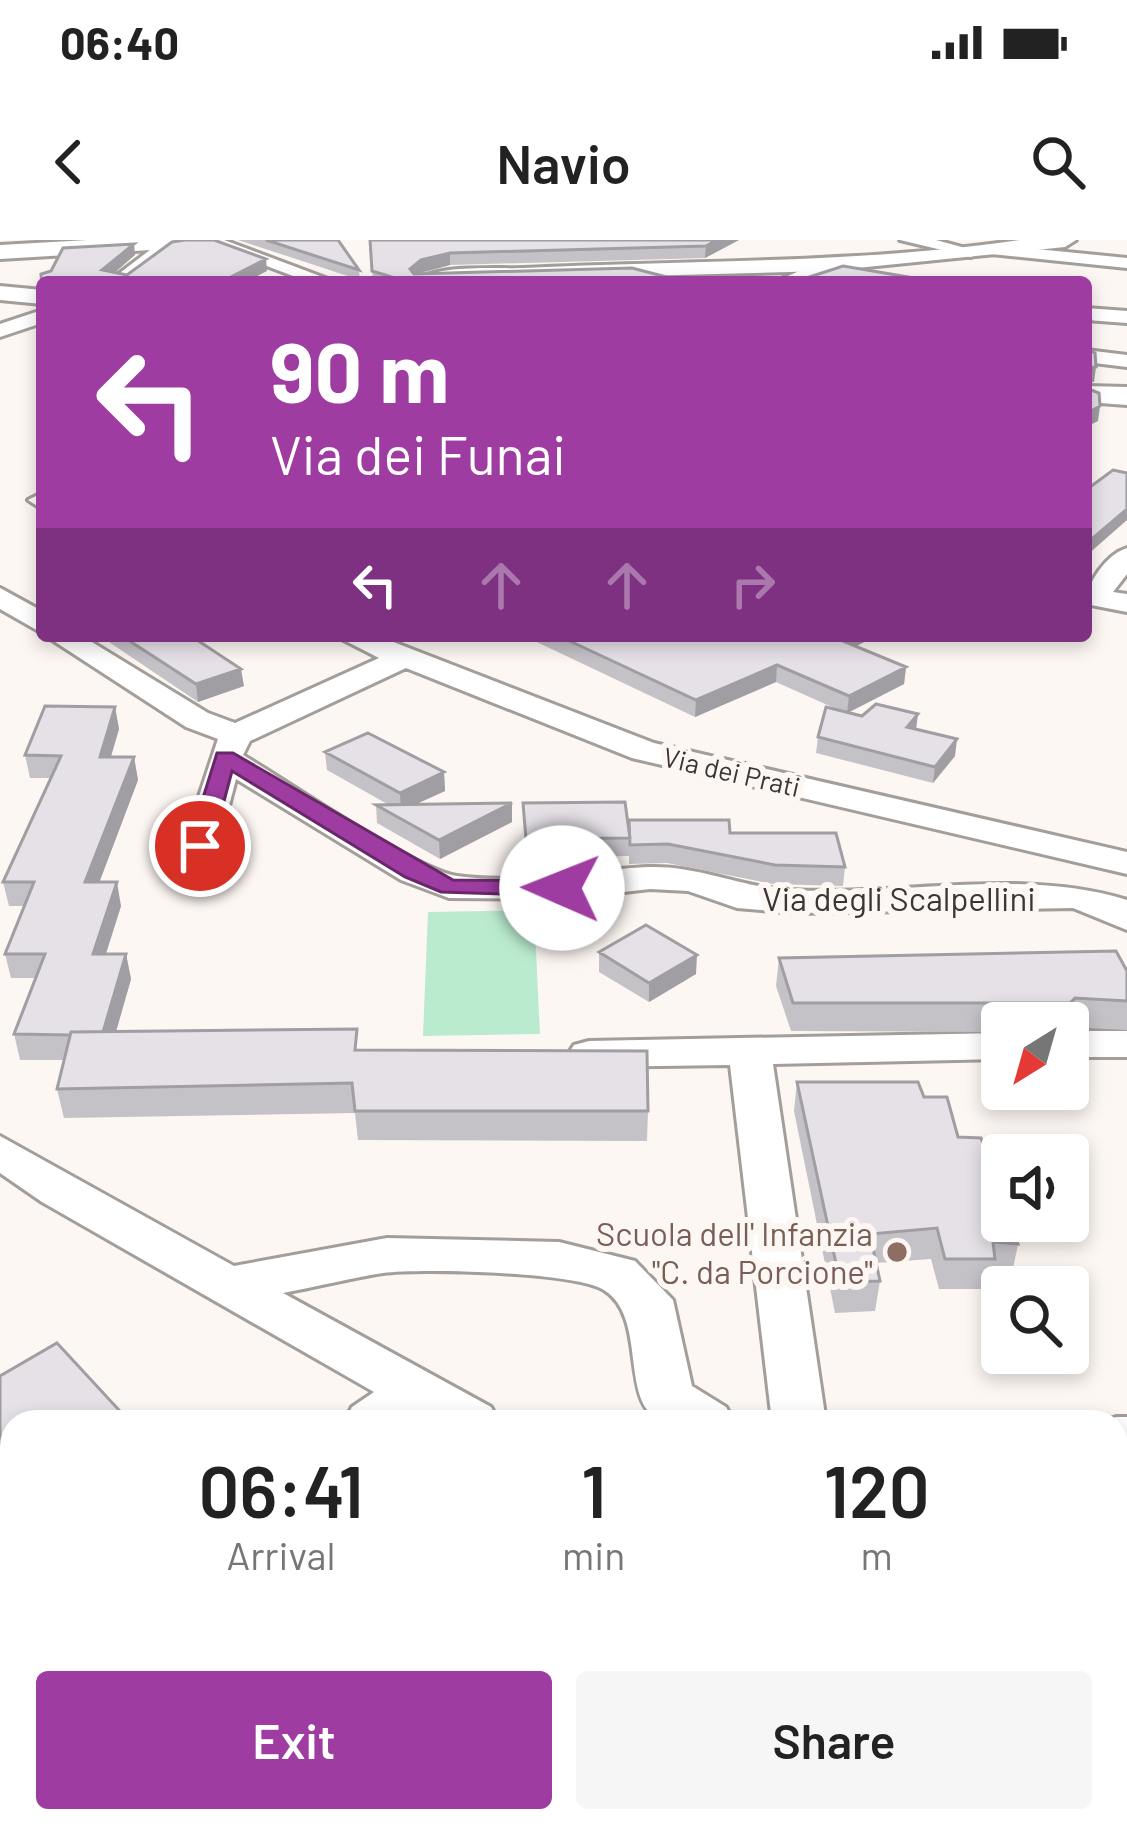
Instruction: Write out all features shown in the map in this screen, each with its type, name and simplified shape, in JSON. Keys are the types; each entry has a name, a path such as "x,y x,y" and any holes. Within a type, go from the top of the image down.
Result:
{"street":[{"path":"0,252 204,240 309,276"},
{"path":"909,240 971,252"},
{"path":"522,276 829,265 1065,240"},
{"path":"124,276 164,242"},
{"path":"997,250 1127,262"},
{"path":"799,276 829,265 886,276"},
{"path":"632,269 652,276"},
{"path":"0,293 36,296"},
{"path":"1092,314 1127,317"},
{"path":"0,331 36,318"},
{"path":"1092,357 1127,361"},
{"path":"1092,394 1127,396"},
{"path":"1127,556 1094,597 1127,603"},
{"path":"0,596 36,620"},
{"name":"Via degli Scalpellini","path":"71,642 197,720 414,872 449,887 562,888 650,878 694,880 737,897 795,902 1075,897 1113,908 1127,918"},
{"name":"Via dei Prati","path":"364,642 644,751 1127,862"},
{"path":"191,878 230,747 403,658"},
{"path":"1089,1044 1127,1044"},
{"path":"542,1054 981,1047"},
{"path":"749,1054 797,1410"},
{"path":"0,1151 227,1286 451,1410"},
{"path":"227,1286 387,1255 559,1260 617,1274 648,1300 668,1398 688,1410"},
{"path":"389,1410 417,1391"}],"green space":[{"path":"534,910 540,1034 423,1036 428,912"}],"building":[{"path":"214,240 266,259 233,276 41,276 51,271 63,248 134,244 102,270 127,275 172,242"},
{"path":"266,240 338,240 359,270"},
{"path":"370,240 717,240 706,246 450,253 421,260 410,269 414,274 632,268 663,276 388,276 372,271"},
{"path":"843,266 902,276 812,276"},
{"path":"1092,390 1099,393 1100,406 1092,411"},
{"path":"1113,470 1127,473 1127,509 1092,539 1092,486"},
{"path":"131,642 200,642 241,669 196,684"},
{"path":"572,642 845,642 906,667 849,696 777,665 696,700"},
{"path":"876,704 918,714 907,727 957,739 935,767 818,737 826,707 862,716"},
{"path":"45,706 115,707 100,757 134,757 85,882 117,882 93,954 126,954 103,1032 14,1034 45,954 5,954 34,882 3,882 61,756 25,755"},
{"path":"368,733 444,772 400,793 325,752"},
{"path":"625,802 630,838 526,839 523,803"},
{"path":"512,803 439,840 376,805"},
{"path":"629,820 729,820 730,833 836,833 845,867 775,865 668,844 630,845"},
{"path":"646,925 697,955 649,983 599,952"},
{"path":"1116,951 1127,971 1127,1001 793,1003 779,958"},
{"path":"357,1029 355,1050 647,1051 648,1111 355,1111 352,1083 57,1089 71,1032"},
{"path":"797,1082 918,1082 924,1097 947,1097 958,1137 981,1138 981,1242 993,1242 995,1259 945,1259 937,1228 870,1234 880,1281 840,1282"},
{"path":"57,1343 119,1410 0,1410 0,1376"}],"place":[{"name":"Scuola dell' Infanzia \"C. da Porcione\"","path":"897,1252"}],"route":[{"path":"200,846 225,758 414,872 449,887 562,888"}]}
